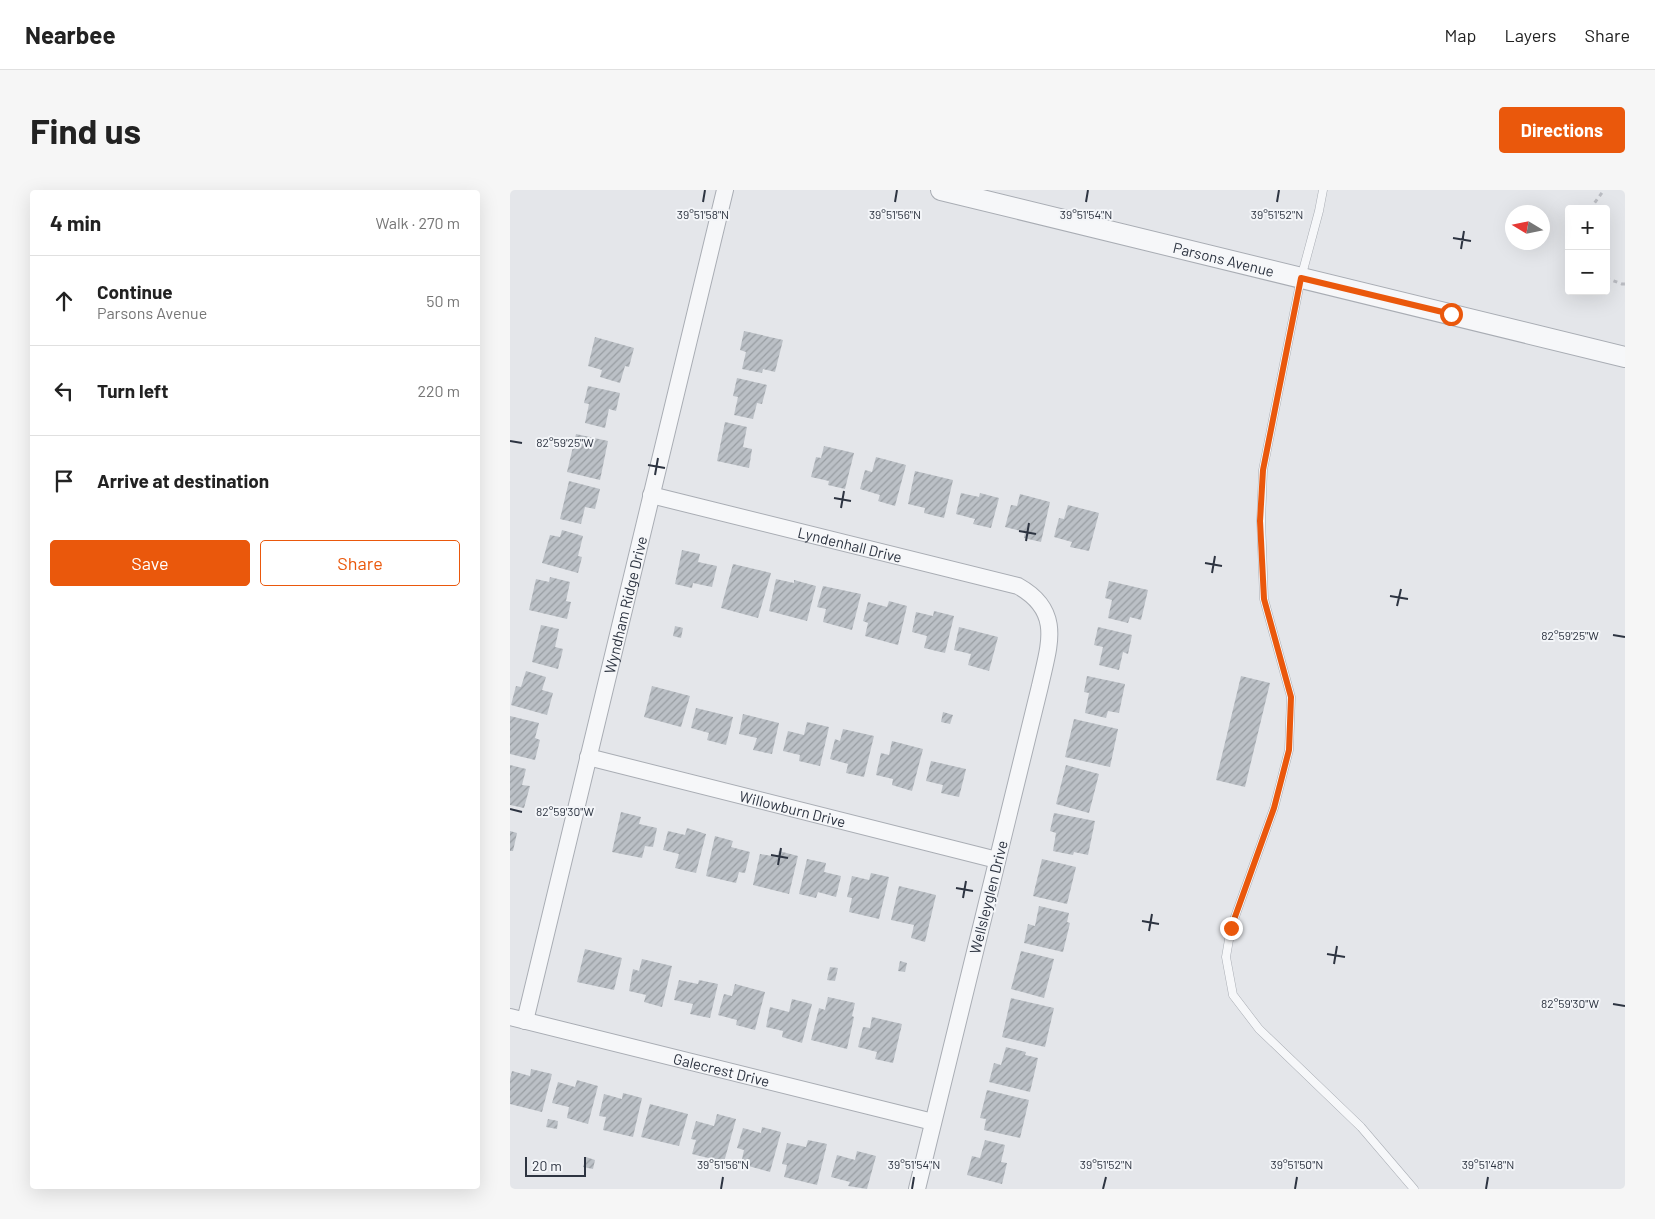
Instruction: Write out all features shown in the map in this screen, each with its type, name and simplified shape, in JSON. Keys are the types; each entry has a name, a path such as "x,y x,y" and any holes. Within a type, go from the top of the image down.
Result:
{"street":[{"name":"Wyndham Ridge Drive","path":"517,1019 588,757 725,190"},
{"name":"Parsons Avenue","path":"940,190 1625,356"},
{"name":"Lyndenhall Drive","path":"651,496 1018,586 1031,594 1042,606"},
{"name":"Wellsleyglen Drive","path":"917,1189 1049,645 1049,621 1042,606"},
{"name":"Willowburn Drive","path":"588,757 997,860"},
{"name":"Galecrest Drive","path":"517,1019 933,1122"}],"lane":[{"path":"1323,190 1301,278 1263,470 1260,521 1264,599 1291,697 1289,750 1274,808 1231,928 1226,957 1233,995 1259,1030 1361,1127 1414,1189"}],"path":[{"path":"1593,205 1604,190"},
{"path":"1610,280 1625,284"}],"building":[{"path":"744,331 783,340 775,372 763,369 762,373 742,369 746,352 740,350"},
{"path":"595,337 634,348 629,367 625,366 620,383 600,377 602,370 588,366"},
{"path":"737,378 767,385 762,404 757,403 753,419 734,415 738,397 733,396"},
{"path":"588,386 620,393 616,411 609,409 605,428 585,423 589,404 584,403"},
{"path":"725,422 747,427 743,447 752,449 749,468 717,461"},
{"path":"576,434 608,441 600,480 567,472"},
{"path":"824,446 854,453 845,489 828,485 829,481 811,477 816,457 821,458"},
{"path":"876,457 906,465 895,506 878,501 880,495 860,489 865,470 872,472"},
{"path":"915,471 953,480 944,518 924,513 925,508 908,504"},
{"path":"569,481 600,489 595,509 585,507 581,524 560,519"},
{"path":"961,493 979,497 980,493 999,498 991,528 973,524 975,519 956,514"},
{"path":"1020,494 1050,502 1041,542 1024,538 1025,532 1005,527 1011,505 1017,506"},
{"path":"1068,505 1099,513 1089,551 1070,547 1072,542 1054,537 1059,518 1064,519"},
{"path":"562,530 583,536 578,556 582,557 578,573 542,563 550,535 560,537"},
{"path":"682,550 700,554 698,562 717,566 712,587 693,583 692,588 675,584"},
{"path":"733,564 771,573 758,618 721,608"},
{"path":"550,577 570,582 566,601 571,602 567,619 529,610 536,579 549,582"},
{"path":"776,579 794,583 794,580 816,586 807,621 769,611"},
{"path":"1109,581 1148,590 1141,620 1130,617 1128,623 1108,618 1112,600 1105,598"},
{"path":"823,586 861,594 852,630 823,622 826,609 817,607"},
{"path":"889,601 907,606 898,645 865,636 868,623 863,621 868,602 887,607"},
{"path":"934,611 954,616 945,653 924,648 927,636 912,632 916,612 933,616"},
{"path":"541,625 559,629 555,647 563,649 558,669 532,662"},
{"path":"675,626 683,628 681,638 673,636"},
{"path":"959,627 998,637 989,671 968,665 971,654 954,650"},
{"path":"1098,627 1132,635 1128,654 1123,652 1119,670 1099,665 1103,647 1094,645"},
{"path":"526,671 546,677 542,690 553,693 547,715 511,705 516,686 521,687"},
{"path":"1087,676 1125,684 1119,713 1108,711 1106,718 1085,713 1089,693 1084,692"},
{"path":"1241,676 1270,683 1245,787 1216,780"},
{"path":"652,686 690,696 681,727 644,717"},
{"path":"696,708 733,717 726,745 707,740 709,733 691,728"},
{"path":"943,712 953,715 950,724 941,722"},
{"path":"743,714 779,723 772,754 753,750 757,738 739,734"},
{"path":"510,716 539,723 535,738 540,740 535,760 510,754"},
{"path":"1074,719 1118,729 1110,767 1065,757"},
{"path":"807,722 829,727 820,766 799,761 800,755 783,751 788,731 804,735"},
{"path":"843,729 874,736 864,777 846,773 848,764 830,759 835,739 840,741"},
{"path":"892,741 923,749 912,791 892,785 893,779 876,775 881,753 889,755"},
{"path":"931,761 966,769 959,797 941,793 943,785 926,781"},
{"path":"510,765 526,769 522,785 530,786 524,808 510,805"},
{"path":"1066,765 1099,774 1089,813 1056,804"},
{"path":"621,812 641,817 639,824 657,828 653,847 645,846 642,858 612,852"},
{"path":"1054,813 1095,821 1088,855 1074,852 1073,855 1053,851 1056,833 1050,831"},
{"path":"687,828 706,834 696,873 675,868 679,854 663,850 668,831 685,835"},
{"path":"510,831 517,833 513,851 510,851"},
{"path":"715,836 733,841 731,847 750,852 745,873 739,872 736,883 706,876"},
{"path":"779,851 798,856 789,894 753,885 760,854 777,857"},
{"path":"807,859 826,863 824,872 841,876 836,897 818,892 816,898 799,894"},
{"path":"1042,859 1076,867 1067,904 1033,896"},
{"path":"871,873 889,877 879,919 849,912 852,898 847,897 852,876 869,880"},
{"path":"899,886 936,895 925,942 911,938 914,925 891,920"},
{"path":"1039,906 1069,913 1067,922 1070,923 1063,952 1024,943 1028,924 1035,926"},
{"path":"585,949 622,958 614,990 577,982"},
{"path":"1021,951 1054,959 1044,998 1011,989"},
{"path":"642,959 672,966 662,1007 644,1002 646,995 629,991 633,969 639,971"},
{"path":"900,961 907,963 905,972 898,971"},
{"path":"830,967 838,968 835,981 827,980"},
{"path":"679,980 698,984 699,980 718,984 710,1018 690,1014 693,1004 674,1000"},
{"path":"735,984 765,992 755,1030 736,1025 737,1020 718,1015 724,994 732,996"},
{"path":"828,997 855,1003 847,1049 811,1040 819,1008 825,1010"},
{"path":"1011,998 1054,1008 1045,1047 1002,1037"},
{"path":"792,999 812,1004 802,1043 782,1037 783,1031 766,1027 770,1007 789,1012"},
{"path":"872,1017 902,1024 893,1063 875,1059 877,1052 858,1047 863,1027 870,1028"},
{"path":"1006,1047 1026,1052 1025,1055 1038,1058 1030,1092 989,1082 994,1063 1001,1065"},
{"path":"531,1069 552,1074 542,1112 510,1104 510,1079 512,1071 530,1076"},
{"path":"577,1080 598,1086 588,1124 567,1118 569,1107 552,1103 558,1082 575,1087"},
{"path":"987,1090 1029,1100 1020,1138 984,1130 986,1119 980,1118"},
{"path":"623,1093 642,1098 633,1137 603,1130 606,1117 599,1116 604,1094 622,1099"},
{"path":"650,1104 688,1114 679,1146 641,1137"},
{"path":"717,1114 736,1119 724,1162 692,1154 696,1140 691,1139 696,1121 714,1126"},
{"path":"548,1119 558,1121 557,1129 546,1127"},
{"path":"762,1127 781,1132 770,1172 741,1164 744,1150 737,1148 743,1128 761,1133"},
{"path":"808,1140 827,1144 817,1185 784,1177 787,1165 782,1164 787,1143 806,1147"},
{"path":"985,1140 1005,1145 1001,1162 1007,1163 1002,1184 967,1175 972,1156 980,1158"},
{"path":"857,1151 876,1156 867,1189 848,1186 850,1182 831,1177 837,1155 855,1160"},
{"path":"586,1157 595,1160 593,1169 583,1167"}],"route":[{"path":"1231,928 1274,808 1289,750 1291,697 1264,599 1260,521 1263,470 1301,278 1451,314"}]}
